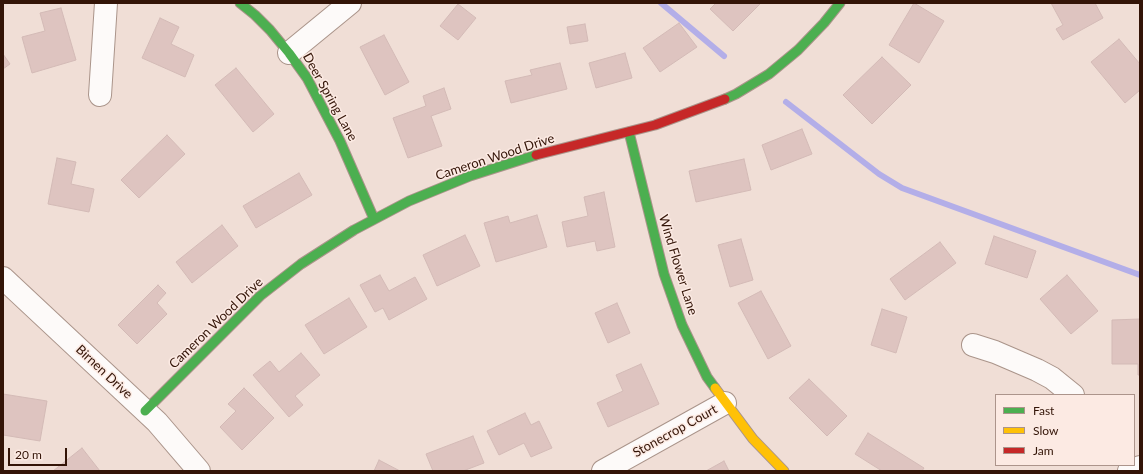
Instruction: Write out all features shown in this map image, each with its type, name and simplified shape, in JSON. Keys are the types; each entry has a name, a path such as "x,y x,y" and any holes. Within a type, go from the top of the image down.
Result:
{"street":[{"path":"100,95 106,3"},
{"name":"Deer Spring Lane","path":"240,3 255,15 289,53 307,78 340,141 374,219"},
{"path":"289,53 350,3"},
{"name":"Cameron Wood Drive","path":"145,410 260,296 301,264 354,230 409,201 470,176 536,155 655,125 736,94 769,74 798,50 824,23 840,3"},
{"name":"Wind Flower Lane","path":"629,132 664,274 682,325 707,377 725,403 753,439 784,471"},
{"name":"Birnen Drive","path":"3,278 145,410 199,471"},
{"path":"973,345 995,352 1037,370 1052,378 1072,394"},
{"name":"Stonecrop Court","path":"603,471 725,403"},
{"path":"1130,471 1140,467"}],"building":[{"path":"716,3 761,3 733,31 710,9"},
{"path":"914,3 944,21 919,63 889,45"},
{"path":"1051,3 1095,3 1103,18 1063,40 1056,29 1063,25"},
{"path":"458,4 476,18 458,40 440,26"},
{"path":"61,8 76,60 32,73 22,37 45,31 40,13"},
{"path":"160,18 179,27 171,44 194,55 185,77 142,58"},
{"path":"679,23 697,47 660,72 643,48"},
{"path":"585,24 588,41 570,44 567,27"},
{"path":"384,35 409,82 385,95 360,47"},
{"path":"1119,39 1140,64 1140,90 1125,103 1091,62"},
{"path":"625,53 632,78 596,88 589,63"},
{"path":"3,54 10,64 3,69"},
{"path":"882,57 911,85 872,124 843,95"},
{"path":"560,63 567,89 511,103 505,81 532,75 530,70"},
{"path":"236,68 274,114 253,132 215,85"},
{"path":"444,88 451,109 431,116 442,146 408,158 393,118 426,106 423,96"},
{"path":"802,129 812,154 771,170 762,145"},
{"path":"167,135 185,154 139,198 121,180"},
{"path":"57,158 76,162 71,184 94,189 89,212 48,204"},
{"path":"744,159 751,190 696,202 689,171"},
{"path":"299,173 312,195 256,228 243,206"},
{"path":"604,192 615,247 597,251 595,241 567,247 562,222 588,216 584,197"},
{"path":"537,215 547,247 496,262 484,223 508,216 510,223"},
{"path":"222,225 238,246 192,283 176,262"},
{"path":"465,235 480,266 437,286 423,255"},
{"path":"994,236 1036,251 1027,278 985,264"},
{"path":"741,239 753,280 730,287 718,245"},
{"path":"940,242 956,263 905,300 890,279"},
{"path":"380,275 389,291 415,277 427,299 389,320 383,308 375,312 360,285"},
{"path":"1067,275 1098,311 1071,334 1040,299"},
{"path":"158,285 166,293 157,303 167,314 137,344 118,325"},
{"path":"761,291 791,346 768,359 738,303"},
{"path":"349,298 367,327 324,354 305,325"},
{"path":"617,303 630,333 608,343 595,313"},
{"path":"882,309 907,317 896,353 871,345"},
{"path":"1140,319 1140,375 1138,375 1138,364 1112,364 1112,320"},
{"path":"301,353 320,375 295,396 303,405 289,417 253,375 270,361 279,372"},
{"path":"641,364 659,404 608,427 597,403 623,391 616,375"},
{"path":"809,379 847,416 827,436 789,398"},
{"path":"244,388 274,418 242,450 220,427 236,411 228,404"},
{"path":"3,394 47,401 40,441 3,435"},
{"path":"525,413 531,425 539,421 552,448 531,457 524,443 499,455 487,431"},
{"path":"868,433 924,468 922,471 882,471 855,454"},
{"path":"473,436 484,463 463,471 433,471 426,454"},
{"path":"82,448 100,471 53,471"},
{"path":"379,460 400,471 374,471"},
{"path":"724,461 729,471 706,471"}],"waterway":[{"path":"661,3 724,56"},
{"path":"786,102 879,174 902,188 1140,275"}],"traffic: fast":[{"path":"240,3 270,30 307,78 340,141 374,219"},
{"path":"725,99 769,74 798,50 824,23 840,3"},
{"path":"629,132 664,274 682,325 707,377 715,388"},
{"path":"145,411 260,296 301,264 354,230 409,201 470,176 536,155"}],"traffic: slow":[{"path":"715,388 753,439 784,471"}],"traffic: jam":[{"path":"536,155 655,125 725,99"}]}
